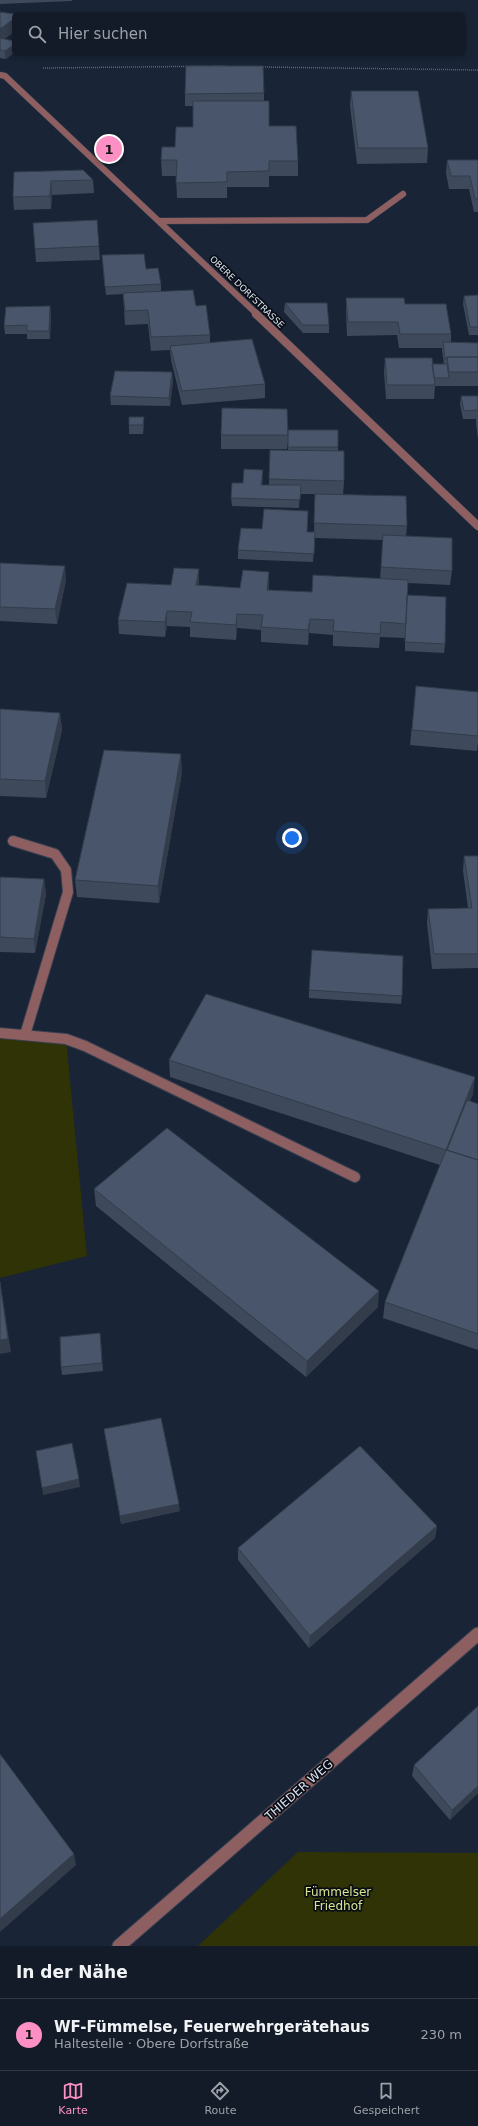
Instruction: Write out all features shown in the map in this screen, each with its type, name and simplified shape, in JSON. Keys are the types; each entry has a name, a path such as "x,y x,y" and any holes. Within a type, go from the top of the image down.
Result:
{"street":[{"name":"OBERE DORFSTRASSE","path":"2,76 160,221 478,526"},
{"path":"160,221 367,220 403,194"},
{"path":"13,840 55,854 66,870 68,892 25,1035"},
{"path":"0,1033 66,1039 92,1049 355,1177"},
{"name":"THIEDER WEG","path":"119,1946 478,1634"}],"path":[{"path":"2,76 31,68 232,66"},
{"path":"256,67 478,70"}],"green space":[{"path":"0,1033 66,1039 87,1256 0,1278"},
{"name":"Fümmelser Friedhof","path":"298,1852 478,1853 478,1946 198,1946"}],"building":[{"path":"0,12 12,14 12,20 0,29"},
{"path":"0,38 12,41 12,46 5,51 0,50"},
{"path":"186,66 263,66 264,93 185,94"},
{"path":"351,91 418,91 428,148 358,148"},
{"path":"193,101 269,101 269,126 296,126 298,161 269,161 269,171 227,172 227,182 176,183 177,160 161,160 162,147 175,147 176,127 193,127"},
{"path":"447,160 478,160 478,199 475,199 470,176 451,176"},
{"path":"83,170 93,180 51,181 50,196 13,197 14,172"},
{"path":"97,220 99,246 35,249 33,223"},
{"path":"144,254 146,269 158,268 161,284 105,287 102,255"},
{"path":"193,290 196,306 206,305 210,335 151,337 148,310 125,311 123,293"},
{"path":"478,295 478,327 470,327 464,296"},
{"path":"346,298 404,298 405,304 446,304 451,334 400,334 398,322 348,322"},
{"path":"285,303 327,303 329,325 303,325"},
{"path":"50,306 49,331 27,331 27,325 4,326 6,307"},
{"path":"252,339 265,384 182,391 170,346"},
{"path":"443,342 478,343 478,357 447,357 447,359 445,359"},
{"path":"447,357 478,357 478,372 449,372"},
{"path":"385,358 432,358 435,385 387,385"},
{"path":"432,364 447,364 449,378 434,378"},
{"path":"115,371 172,372 169,398 110,396"},
{"path":"461,396 478,396 478,410 464,411"},
{"path":"222,408 287,409 288,435 221,435"},
{"path":"129,417 144,417 143,425 129,425"},
{"path":"288,430 338,430 338,447 288,447"},
{"path":"270,450 344,451 344,481 269,479"},
{"path":"244,469 263,470 261,485 301,485 300,500 231,498 232,483 243,483"},
{"path":"315,494 406,496 407,526 314,523"},
{"path":"264,509 308,511 307,532 315,532 314,554 238,550 241,528 262,529"},
{"path":"383,535 452,538 452,571 381,567"},
{"path":"0,563 65,566 55,609 0,607"},
{"path":"174,568 199,569 196,585 240,588 243,570 269,572 267,590 312,592 313,575 408,580 406,624 381,622 380,634 333,631 334,620 310,619 308,630 261,627 263,615 237,614 236,625 190,622 192,612 167,611 165,622 118,620 127,583 171,585"},
{"path":"407,595 446,597 445,644 405,642"},
{"path":"416,686 478,692 478,736 412,730"},
{"path":"0,709 60,713 45,781 0,779"},
{"path":"104,750 181,754 158,886 75,880"},
{"path":"464,856 478,856 478,954 434,954 428,909 472,908"},
{"path":"0,877 44,879 34,939 0,937"},
{"path":"312,950 403,956 402,996 309,990"},
{"path":"206,994 475,1077 446,1150 169,1060"},
{"path":"467,1100 478,1104 478,1160 447,1150"},
{"path":"167,1128 379,1291 307,1361 94,1189"},
{"path":"446,1150 478,1160 478,1334 385,1302"},
{"path":"0,1282 8,1339 0,1340"},
{"path":"100,1333 102,1363 61,1367 60,1337"},
{"path":"161,1418 179,1504 120,1516 104,1429"},
{"path":"72,1443 79,1479 42,1488 36,1451"},
{"path":"360,1446 437,1526 310,1636 238,1548"},
{"path":"478,1706 478,1786 452,1810 414,1765"},
{"path":"0,1754 74,1854 0,1919"}],"place":[{"name":"WF-Fümmelse, Feuerwehrgerätehaus","path":"109,149"}]}
